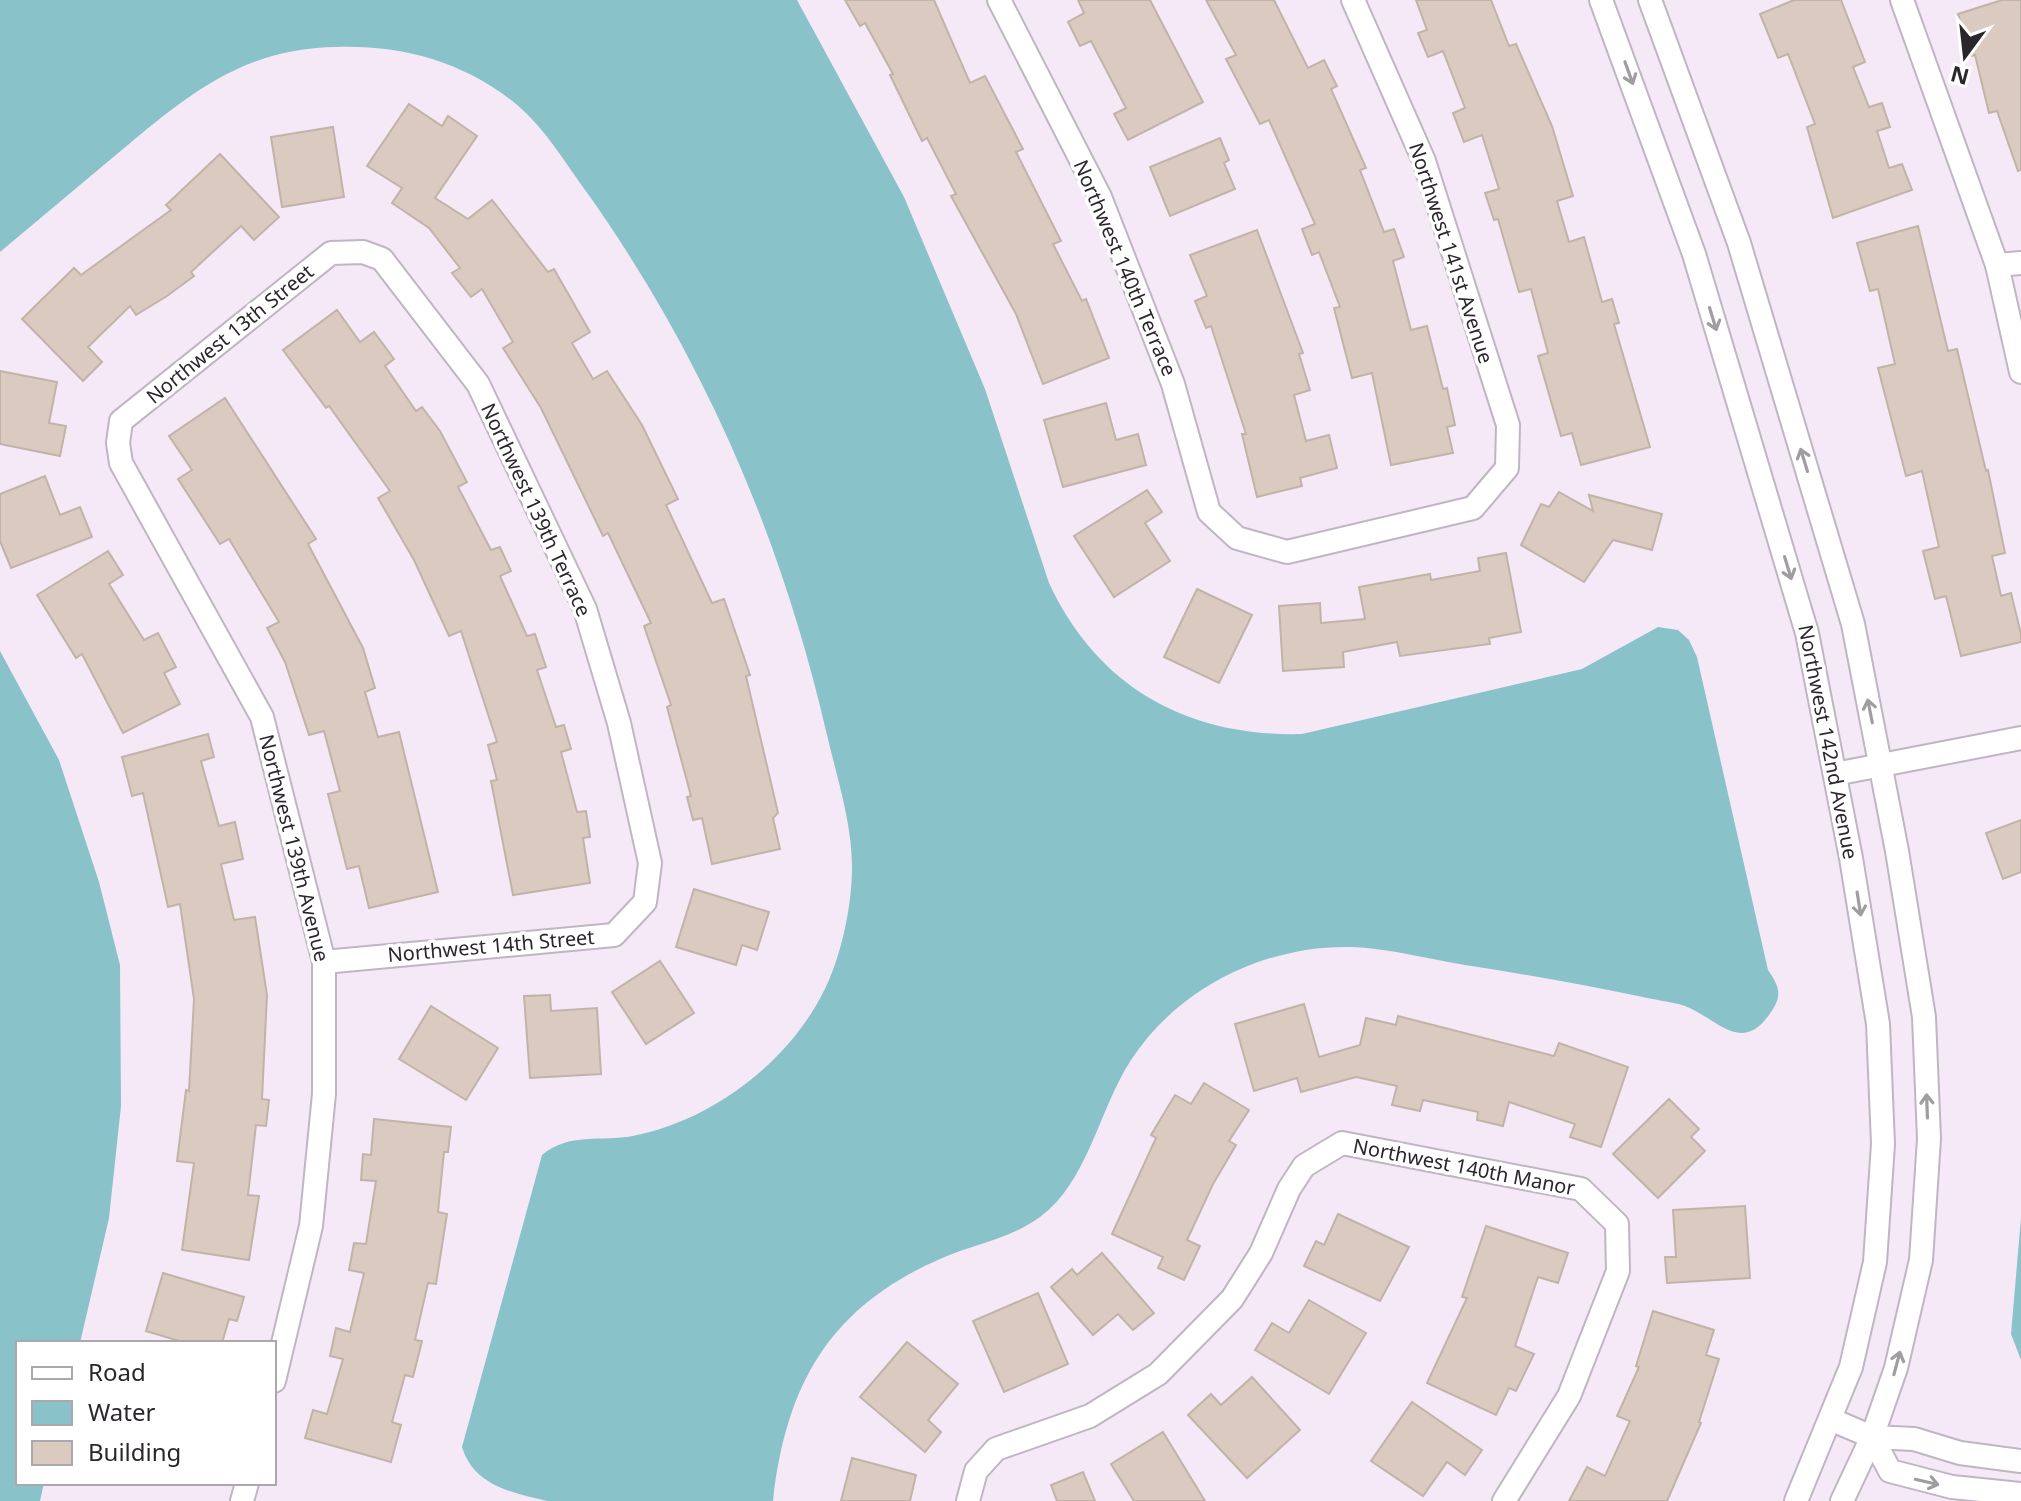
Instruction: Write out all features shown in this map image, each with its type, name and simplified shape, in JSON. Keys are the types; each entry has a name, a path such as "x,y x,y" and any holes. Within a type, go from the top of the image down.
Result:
{"street":[{"name":"Northwest 140th Terrace","path":"999,0 1100,197 1173,384 1209,512 1237,538 1287,552 1473,508 1507,468"},
{"name":"Northwest 141st Avenue","path":"1353,0 1424,161 1508,425 1507,468"},
{"name":"Northwest 142nd Avenue","path":"1601,0 1694,254 1807,633 1878,1024 1883,1144 1875,1262 1851,1367 1796,1501"},
{"path":"1650,0 1748,273 1853,624 1924,1017 1929,1139 1921,1260 1896,1368 1872,1437 1842,1501"},
{"path":"1902,0 1997,265 2021,372"},
{"name":"Northwest 13th Street","path":"118,443 121,421 331,253 363,252"},
{"name":"Northwest 139th Terrace","path":"363,252 382,259 478,384 585,609 619,723 650,863 645,902"},
{"path":"1997,265 2021,263"},
{"name":"Northwest 139th Avenue","path":"118,443 121,463 262,717 324,962 324,1094 311,1226 276,1373"},
{"path":"1835,774 2021,738"},
{"name":"Northwest 14th Street","path":"324,962 614,935 645,902"},
{"name":"Northwest 140th Manor","path":"968,1501 976,1471 996,1449 1090,1416 1158,1374 1232,1299 1261,1253 1289,1189 1304,1166 1342,1143 1581,1189 1617,1224 1618,1271 1569,1396 1504,1501"},
{"path":"1830,1419 1872,1437 1914,1439 1960,1453 2021,1461"},
{"path":"1872,1437 1890,1471 1952,1487 2021,1494"}],"water":[{"path":"0,0 797,0 904,197 985,389 1049,583 1069,620 1093,651 1121,678 1151,699 1185,715 1260,733 1302,734 1582,669 1658,627 1678,630 1689,640 1697,657 1768,970 1778,991 1775,1006 1760,1025 1740,1033 1673,1003 1379,949 1319,948 1256,963 1199,992 1150,1034 1120,1079 1092,1144 1070,1185 1040,1217 1016,1231 940,1259 902,1278 869,1301 842,1326 820,1354 789,1421 773,1501 547,1501 507,1490 485,1479 475,1471 462,1447 542,1155 574,1140 621,1138 664,1128 722,1100 749,1081 796,1035 829,980 846,925 852,867 850,834 809,662 787,591 734,452 668,320 630,256 563,159 516,104 475,77 409,53 337,47 270,57 241,67 188,98 0,252"},
{"path":"0,651 59,760 99,882 120,965 121,1106 109,1218 80,1341 16,1341 16,1485 44,1485 40,1501 0,1501"},
{"path":"2021,1218 2021,1360 2011,1334"}],"building":[{"path":"845,0 934,0 970,83 985,76 1023,149 1016,152 1061,241 1053,244 1082,301 1086,299 1109,358 1043,384 1016,314 951,196 956,194 927,138 922,141 890,75 893,74 865,23 860,26"},
{"path":"1078,0 1150,0 1203,102 1128,140 1114,114 1126,108 1091,41 1080,46 1068,22 1084,13"},
{"path":"1206,0 1274,0 1308,68 1324,60 1337,86 1331,89 1366,168 1360,170 1384,232 1394,229 1404,257 1393,261 1411,330 1427,326 1455,425 1447,427 1453,453 1391,465 1372,373 1352,378 1334,308 1340,307 1319,252 1312,255 1302,229 1315,224 1269,120 1260,124 1226,59 1236,55"},
{"path":"1416,0 1491,0 1509,46 1516,44 1552,126 1573,196 1557,201 1569,242 1584,237 1602,302 1612,299 1619,323 1614,324 1650,447 1581,465 1572,433 1561,436 1538,356 1548,353 1531,289 1519,292 1498,219 1494,220 1485,193 1499,189 1482,135 1464,142 1453,113 1465,108 1443,51 1428,57 1418,33 1427,30"},
{"path":"1794,0 1841,0 1865,62 1853,67 1869,107 1882,103 1890,127 1877,131 1889,168 1902,164 1912,190 1833,218 1807,127 1815,124 1788,54 1778,58 1760,14"},
{"path":"2002,0 2021,0 2021,170 2018,171 1997,111 1989,113 1975,55 1971,56 1958,14"},
{"path":"409,104 442,126 448,116 477,136 435,198 468,219 492,200 548,272 554,269 590,332 572,343 593,379 607,371 642,425 678,499 666,505 712,603 724,599 750,675 746,676 778,813 773,818 780,849 712,864 702,818 693,820 687,797 691,796 667,707 671,705 644,626 651,623 608,533 603,536 541,408 503,348 513,342 482,289 471,297 452,273 460,268 429,228 392,203 402,188 367,166"},
{"path":"333,127 344,197 282,207 271,137"},
{"path":"1220,138 1229,160 1224,163 1235,189 1170,216 1150,167"},
{"path":"220,154 279,217 254,240 241,226 191,272 194,276 167,296 136,315 130,306 88,347 102,362 83,381 22,319 74,268 81,275 171,210 166,205"},
{"path":"1918,226 1948,351 1957,349 1988,470 2005,553 1992,556 2001,596 2011,593 2021,634 2021,642 1961,656 1946,596 1935,599 1923,551 1939,547 1922,471 1906,476 1878,368 1895,364 1878,289 1870,291 1857,243"},
{"path":"1257,230 1303,353 1299,354 1310,390 1294,395 1306,441 1329,435 1337,468 1300,478 1302,486 1257,497 1242,434 1246,434 1211,326 1206,328 1195,301 1207,296 1190,255"},
{"path":"337,310 360,342 374,332 394,359 385,366 416,411 422,407 440,431 467,482 458,487 491,550 500,547 511,571 500,576 527,636 535,634 546,667 537,670 556,727 564,725 571,749 561,752 577,812 586,811 590,837 583,838 590,883 513,895 491,781 497,780 488,745 497,742 461,631 449,636 414,560 378,498 390,491 329,406 326,408 283,350"},
{"path":"0,371 57,382 49,423 66,426 60,456 0,444"},
{"path":"225,398 316,539 308,544 363,648 375,688 365,692 378,737 399,732 438,892 369,908 359,866 347,869 328,794 340,791 324,731 309,735 285,662 267,628 279,622 229,539 220,544 178,479 192,470 169,436"},
{"path":"1106,403 1116,440 1138,434 1146,465 1063,487 1044,420"},
{"path":"45,476 60,515 80,507 92,537 11,568 0,541 0,494"},
{"path":"1147,490 1162,512 1145,523 1170,561 1114,597 1074,536"},
{"path":"1559,492 1593,511 1589,495 1662,514 1652,550 1613,540 1584,582 1521,545 1541,504 1549,507"},
{"path":"108,551 123,575 109,584 144,640 158,633 176,667 164,673 180,704 123,733 82,654 76,658 37,595"},
{"path":"1506,553 1521,632 1489,638 1490,644 1400,656 1397,642 1343,652 1344,667 1283,671 1279,606 1320,603 1321,623 1365,619 1359,587 1430,574 1431,580 1480,571 1478,558"},
{"path":"1197,589 1252,615 1219,683 1164,657"},
{"path":"208,734 214,757 201,761 219,826 235,822 243,859 221,864 234,920 255,917 267,995 262,1099 269,1100 266,1126 256,1125 248,1195 259,1196 249,1260 182,1250 194,1163 177,1161 186,1090 189,1091 194,999 180,904 168,907 143,793 132,796 122,757"},
{"path":"2021,820 2021,872 2003,879 1986,833"},
{"path":"694,889 769,912 757,950 742,945 736,965 676,947"},
{"path":"660,961 694,1013 646,1044 612,992"},
{"path":"550,995 551,1011 597,1008 601,1074 530,1078 524,996"},
{"path":"1304,1004 1319,1057 1360,1045 1366,1018 1396,1025 1398,1016 1554,1056 1559,1043 1628,1067 1601,1147 1570,1137 1575,1124 1509,1102 1503,1126 1477,1120 1478,1112 1423,1100 1420,1111 1392,1105 1397,1086 1356,1077 1301,1092 1297,1078 1254,1091 1235,1024"},
{"path":"431,1006 498,1048 466,1100 399,1059"},
{"path":"1204,1083 1249,1110 1229,1141 1236,1145 1213,1184 1187,1240 1200,1246 1184,1280 1158,1268 1163,1257 1112,1234 1156,1138 1151,1135 1175,1095 1191,1104"},
{"path":"1669,1099 1699,1129 1691,1137 1705,1151 1658,1198 1613,1154"},
{"path":"374,1119 451,1127 448,1152 444,1152 438,1212 447,1214 436,1284 428,1283 415,1340 422,1341 413,1377 405,1375 392,1422 401,1425 391,1462 305,1438 313,1410 327,1414 343,1359 330,1356 336,1328 350,1332 364,1273 349,1270 354,1243 366,1244 376,1181 361,1180 363,1154 371,1155"},
{"path":"1745,1206 1750,1278 1667,1283 1665,1257 1676,1257 1673,1210"},
{"path":"1338,1214 1409,1247 1380,1301 1304,1266 1316,1241 1324,1245"},
{"path":"1486,1226 1568,1253 1558,1283 1538,1277 1515,1346 1534,1354 1516,1391 1509,1388 1496,1415 1427,1383 1467,1298 1462,1297"},
{"path":"1102,1253 1154,1313 1133,1330 1118,1314 1093,1335 1051,1287 1072,1269 1077,1275"},
{"path":"163,1273 244,1297 237,1321 229,1319 223,1341 179,1341 146,1331"},
{"path":"1038,1293 1068,1364 1004,1392 973,1321"},
{"path":"1309,1300 1366,1333 1329,1394 1255,1350 1272,1323 1289,1333"},
{"path":"1653,1311 1714,1330 1706,1355 1719,1359 1701,1423 1667,1501 1569,1501 1587,1467 1605,1476 1630,1421 1617,1416 1639,1367 1636,1366"},
{"path":"907,1342 958,1384 928,1420 941,1432 925,1452 860,1397"},
{"path":"1252,1377 1300,1430 1247,1478 1188,1415 1211,1394 1221,1405"},
{"path":"1412,1402 1482,1450 1465,1475 1447,1462 1423,1496 1371,1461"},
{"path":"1163,1432 1205,1501 1134,1501 1111,1464"},
{"path":"852,1458 916,1475 910,1501 841,1501"},
{"path":"1083,1472 1095,1501 1057,1501 1051,1485"}]}
